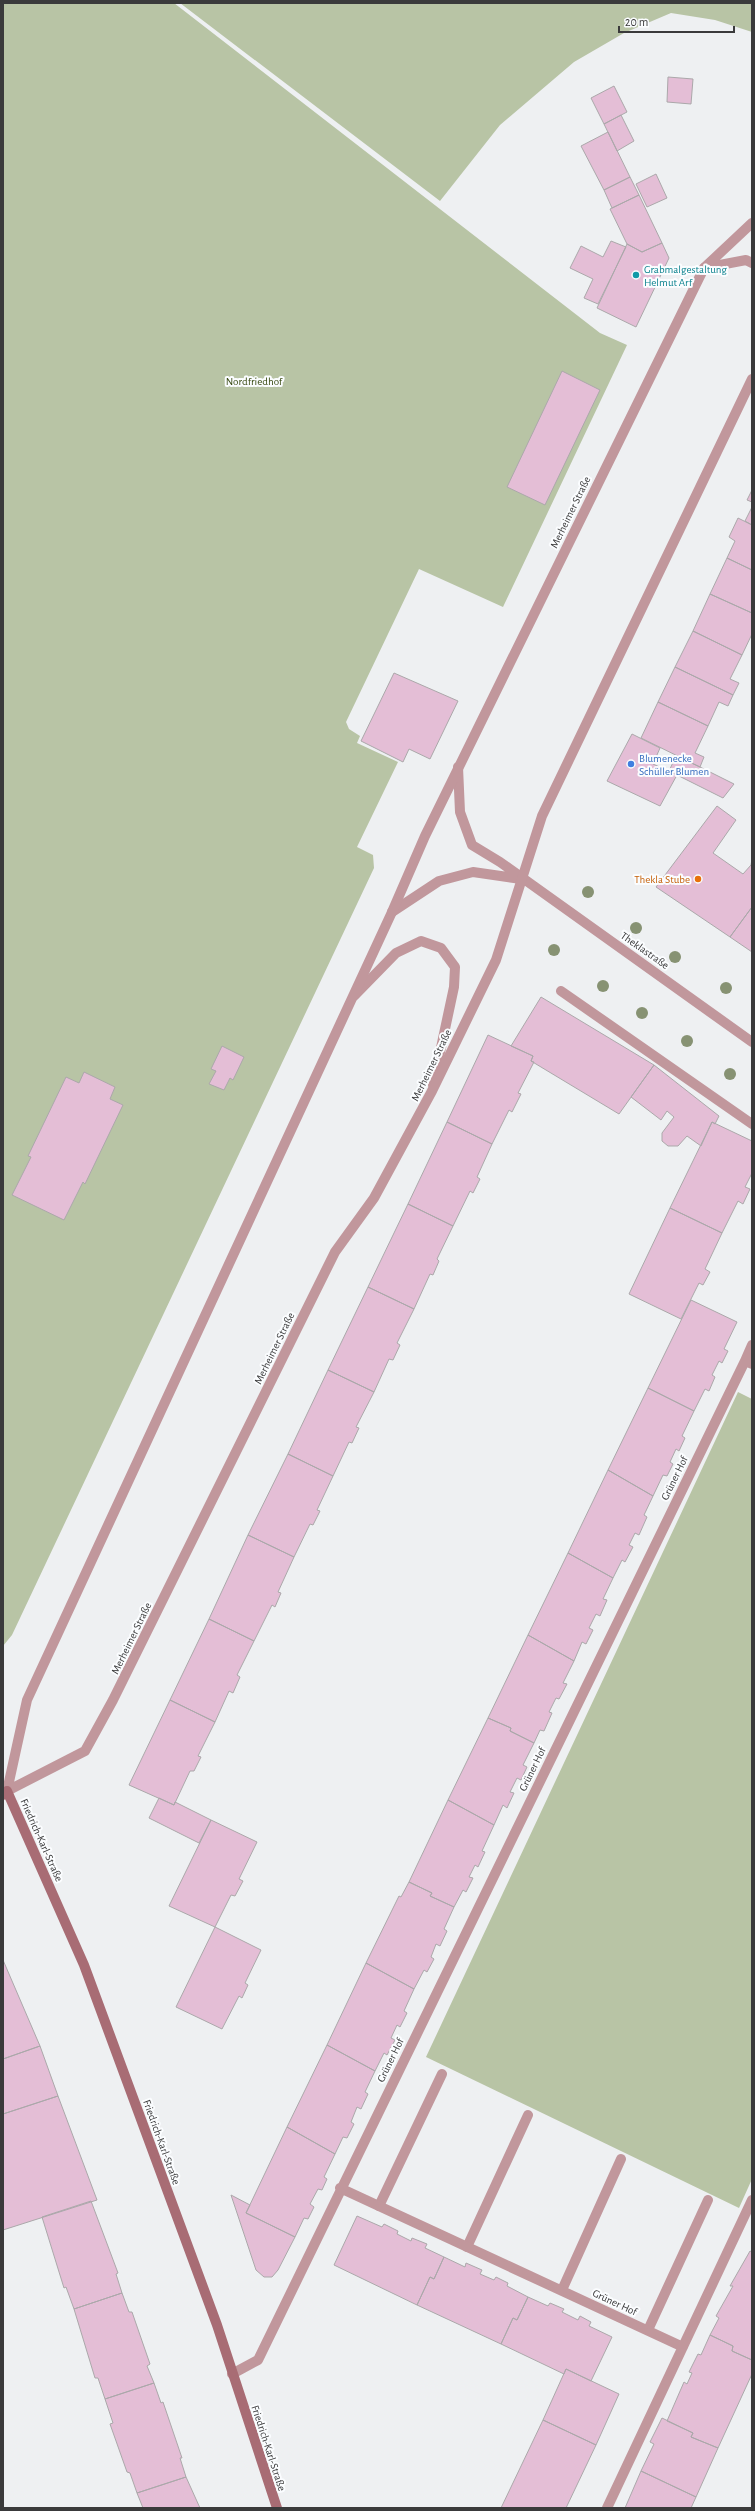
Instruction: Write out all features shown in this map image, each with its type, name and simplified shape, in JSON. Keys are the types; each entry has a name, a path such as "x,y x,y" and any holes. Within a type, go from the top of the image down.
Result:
{"main road":[{"name":"Friedrich-Karl-Straße","path":"4,1790 84,1965 217,2325 276,2508"}],"street":[{"name":"Merheimer Straße","path":"4,1790 27,1700 354,996 458,767 704,268 752,223"},
{"path":"704,268 746,260 752,263"},
{"name":"Merheimer Straße","path":"4,1790 85,1751 113,1700 335,1252 374,1198 432,1091 496,960 542,816 752,379"},
{"name":"Merheimer Straße","path":"458,767 460,812 472,845 523,879"},
{"path":"392,912 439,881 474,872 523,879"},
{"name":"Theklastraße","path":"523,879 752,1042"},
{"path":"354,996 396,954 421,941 441,948 455,967 454,987 445,1019 432,1091"},
{"path":"561,991 752,1124"},
{"name":"Grüner Hof","path":"232,2374 258,2360 340,2188 748,1362 752,1345"},
{"path":"379,2206 442,2074"},
{"path":"467,2247 528,2115"},
{"path":"562,2290 621,2159"},
{"name":"Grüner Hof","path":"340,2188 683,2346"},
{"path":"648,2330 708,2200"},
{"path":"607,2508 752,2200"}],"green space":[{"name":"Nordfriedhof","path":"3,3 174,3 600,333 627,345 503,607 419,569 346,722 349,729 360,736 357,743 398,762 357,847 373,855 374,868 12,1635 3,1646"},
{"path":"180,3 752,3 752,32 715,20 671,13 624,33 574,62 500,125 440,201"},
{"path":"738,1392 752,1399 752,2179 739,2208 426,2057"}],"building":[{"path":"668,77 693,79 691,104 667,102"},
{"path":"614,86 627,112 604,124 591,98"},
{"path":"621,115 634,141 617,151 604,124"},
{"path":"608,132 630,177 604,190 581,146"},
{"path":"656,174 667,198 647,207 636,184"},
{"path":"630,177 639,195 612,208 604,190"},
{"path":"639,195 662,243 642,252 627,244 610,209"},
{"path":"611,241 626,247 598,304 584,298 593,279 570,268 581,246 603,257"},
{"name":"Grabmalgestaltung Helmut Arf","path":"662,243 669,258 636,327 597,308 627,244 642,252"},
{"path":"562,371 600,390 545,505 507,487"},
{"path":"752,490 752,502 747,500"},
{"path":"752,507 752,525 745,521"},
{"path":"738,518 752,525 752,570 727,558 735,541 729,537"},
{"path":"727,558 752,570 752,613 710,594"},
{"path":"710,594 752,613 752,634 742,655 693,631"},
{"path":"693,631 742,655 730,679 739,683 733,695 675,667"},
{"path":"675,667 733,695 728,706 719,702 708,726 658,702"},
{"path":"394,673 458,701 430,759 409,749 403,762 361,741"},
{"path":"658,702 708,726 695,753 704,757 700,767 641,738"},
{"path":"632,734 660,748 653,764 677,775 660,806 607,781"},
{"path":"676,756 734,784 723,798 669,771"},
{"path":"717,806 736,820 713,853 743,874 751,865 752,859 752,907 730,937 656,887"},
{"path":"752,907 752,952 730,937"},
{"path":"541,997 654,1065 619,1114 531,1061 533,1056 511,1046"},
{"path":"488,1035 533,1056 531,1061 534,1062 518,1093 521,1094 512,1112 509,1110 492,1144 447,1122"},
{"path":"222,1046 244,1057 233,1080 230,1078 224,1090 209,1084 216,1071 211,1069"},
{"path":"654,1065 719,1116 715,1124 712,1122 701,1146 687,1136 678,1146 668,1146 662,1141 662,1133 674,1117 667,1111 661,1120 631,1097"},
{"path":"84,1072 115,1087 110,1099 123,1105 85,1184 83,1182 64,1220 12,1195 31,1157 28,1156 66,1077 79,1083"},
{"path":"447,1122 492,1144 477,1177 480,1179 473,1193 470,1191 453,1226 408,1204"},
{"path":"712,1122 752,1141 752,1173 745,1187 750,1189 743,1204 738,1201 722,1233 670,1208"},
{"path":"408,1204 453,1226 437,1259 439,1261 433,1275 430,1274 414,1309 368,1287"},
{"path":"670,1208 722,1233 705,1269 710,1272 703,1285 699,1283 681,1319 629,1294"},
{"path":"368,1287 414,1309 397,1343 400,1345 393,1360 389,1359 374,1392 328,1370"},
{"path":"691,1300 737,1322 724,1349 728,1351 722,1363 719,1361 712,1375 715,1377 709,1391 705,1389 694,1411 648,1388"},
{"path":"328,1370 374,1392 356,1427 359,1428 352,1443 349,1442 333,1476 288,1454"},
{"path":"648,1388 694,1411 682,1436 685,1438 679,1451 676,1449 670,1462 673,1464 667,1476 663,1475 653,1496 608,1470"},
{"path":"288,1454 333,1476 317,1510 320,1511 313,1525 310,1524 294,1557 248,1535"},
{"path":"608,1470 653,1496 644,1515 647,1517 639,1535 635,1533 629,1545 633,1547 625,1562 622,1560 613,1578 568,1553"},
{"path":"248,1535 294,1557 278,1592 281,1593 275,1607 272,1605 254,1641 209,1619"},
{"path":"568,1553 613,1578 603,1599 607,1600 600,1616 596,1614 589,1628 593,1630 586,1644 582,1642 574,1661 528,1635"},
{"path":"209,1619 254,1641 237,1675 240,1677 233,1693 229,1691 215,1722 170,1700"},
{"path":"528,1635 574,1661 563,1683 567,1684 559,1699 556,1698 549,1712 552,1713 544,1731 540,1730 534,1743 510,1731 511,1728 488,1718"},
{"path":"170,1700 215,1722 198,1756 201,1757 194,1771 190,1771 174,1805 129,1785"},
{"path":"488,1718 511,1728 510,1731 534,1743 523,1765 527,1767 521,1780 517,1778 510,1792 514,1793 507,1808 503,1805 494,1825 448,1800"},
{"path":"159,1798 174,1805 175,1802 211,1820 199,1843 149,1818"},
{"path":"448,1800 494,1825 482,1851 485,1852 478,1867 475,1865 469,1877 473,1878 466,1892 463,1890 454,1907 430,1896 432,1893 409,1882"},
{"path":"211,1820 257,1842 239,1879 243,1881 235,1896 231,1895 215,1927 169,1906"},
{"path":"409,1882 432,1893 430,1896 454,1907 444,1929 447,1931 440,1946 436,1944 431,1957 434,1959 427,1972 424,1970 414,1989 366,1963 399,1896 401,1897"},
{"path":"215,1927 261,1950 245,1983 248,1985 242,1998 239,1996 222,2029 176,2007"},
{"path":"3,1960 40,2046 3,2059"},
{"path":"366,1963 414,1989 404,2011 407,2013 400,2027 397,2025 391,2038 395,2040 387,2055 384,2053 375,2071 327,2045"},
{"path":"327,2045 375,2071 365,2092 368,2094 361,2109 357,2107 351,2122 354,2124 347,2138 343,2137 335,2154 287,2127"},
{"path":"40,2046 58,2096 3,2114 3,2059"},
{"path":"58,2096 97,2200 3,2230 3,2114"},
{"path":"287,2127 335,2154 324,2177 327,2179 322,2190 318,2189 310,2204 314,2207 308,2219 304,2218 295,2237 246,2213"},
{"path":"231,2195 250,2205 246,2213 295,2237 278,2270 272,2277 264,2277 256,2270"},
{"path":"91,2201 118,2273 116,2274 122,2293 74,2309 66,2287 64,2288 42,2217"},
{"path":"357,2216 382,2227 384,2224 398,2231 397,2234 411,2241 412,2238 427,2244 425,2248 444,2257 434,2279 430,2277 417,2305 334,2265"},
{"path":"750,2251 752,2252 752,2360 732,2351 733,2346 710,2335 719,2318 716,2316 733,2286 730,2286"},
{"path":"444,2257 465,2267 466,2263 482,2270 480,2274 494,2280 496,2277 508,2283 507,2286 528,2297 517,2320 513,2318 501,2344 417,2305 430,2277 434,2279"},
{"path":"122,2293 129,2312 132,2312 150,2364 147,2366 154,2383 105,2399 98,2378 95,2378 74,2309"},
{"path":"528,2297 548,2306 550,2303 564,2309 562,2312 578,2320 580,2316 591,2322 589,2326 612,2337 591,2381 566,2369 564,2374 501,2344 513,2318 517,2320"},
{"path":"710,2335 733,2346 732,2351 752,2360 752,2374 718,2448 691,2437 693,2433 667,2421 684,2382 687,2384 692,2373 689,2372 698,2354 701,2355"},
{"path":"566,2369 619,2394 596,2445 543,2420"},
{"path":"154,2383 161,2403 163,2402 182,2458 180,2458 186,2477 137,2493 130,2473 127,2472 110,2424 113,2423 105,2399"},
{"path":"662,2418 693,2433 691,2437 718,2448 696,2497 641,2471 654,2444 650,2442"},
{"path":"543,2420 596,2445 566,2508 501,2508"},
{"path":"641,2471 696,2497 691,2508 625,2508"},
{"path":"186,2477 200,2508 143,2508 137,2493"}],"place":[{"name":"Grabmalgestaltung Helmut Arf","path":"636,275"},
{"name":"Blumenecke Schüller Blumen","path":"631,764"},
{"name":"Thekla Stube","path":"698,879"}]}
